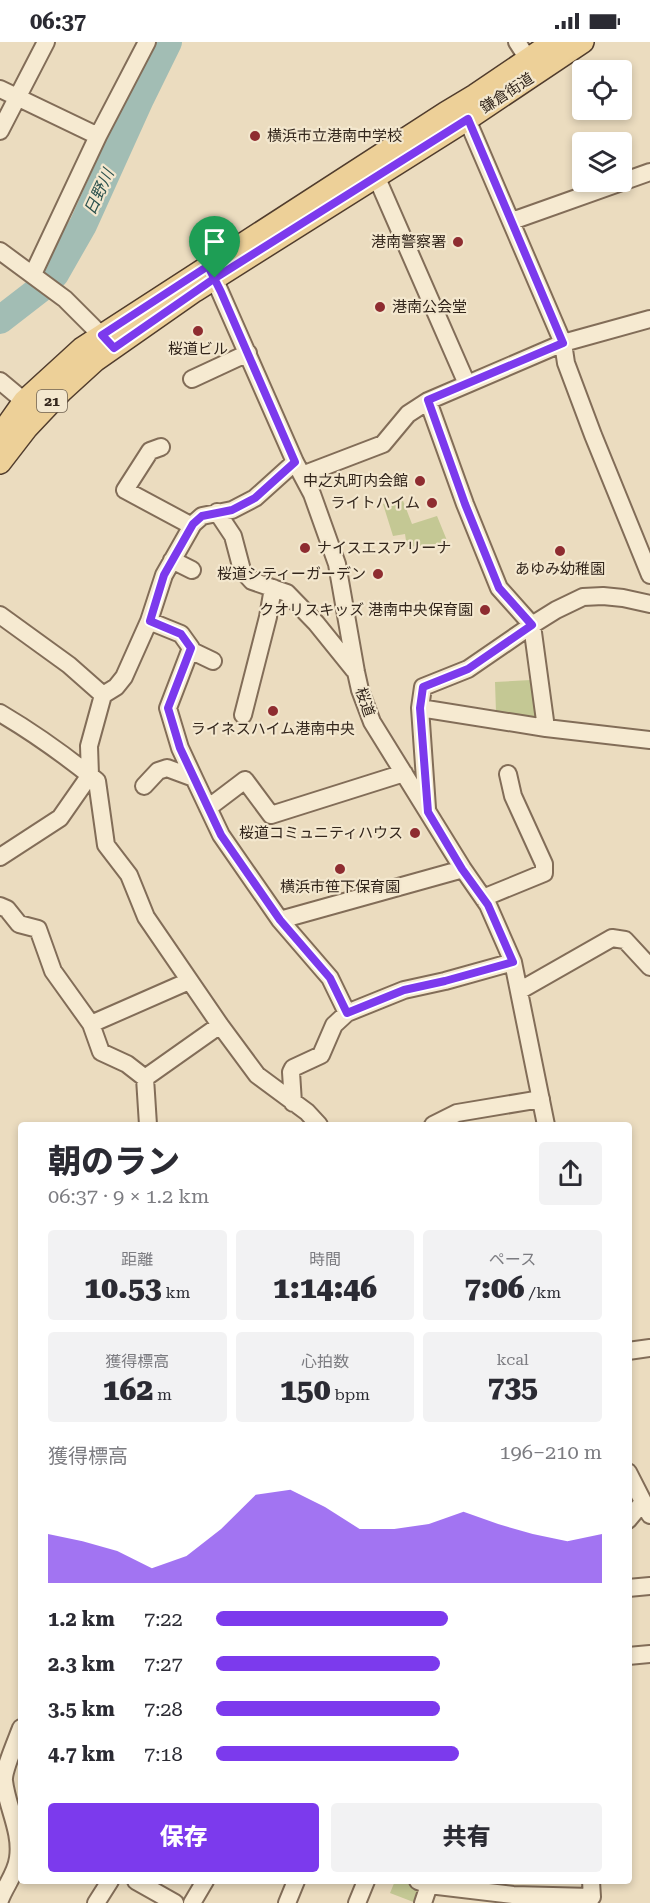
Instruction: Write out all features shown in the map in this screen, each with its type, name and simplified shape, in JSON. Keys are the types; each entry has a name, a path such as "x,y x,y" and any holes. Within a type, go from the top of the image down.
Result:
{"main road":[{"name":"鎌倉街道","path":"211,272 376,176 464,111 475,96 522,51 553,42"},
{"name":"鎌倉街道","path":"0,435 24,401 82,348 108,342 211,272 464,111 584,42"},
{"name":"鎌倉街道","path":"0,463 27,428 95,361 108,342"}],"street":[{"path":"0,131 46,42"},
{"path":"34,276 98,136 147,42"},
{"path":"0,89 98,136"},
{"path":"464,111 563,343 566,363 581,404 650,575"},
{"path":"512,221 650,172"},
{"path":"376,176 467,384"},
{"path":"0,251 58,294 108,342"},
{"name":"桜道","path":"211,272 312,494 337,564 356,672 372,722 462,869 488,905 513,962 545,1122"},
{"path":"0,857 60,818 90,775 89,746 103,695 116,687 124,677 150,621 164,575 192,526 202,516 232,510 255,498 299,468 383,444 408,414 428,400 563,343 650,319"},
{"path":"192,379 248,353"},
{"path":"0,381 24,401"},
{"path":"428,400 465,504 499,588 532,625 546,728"},
{"path":"152,446 126,490 192,526"},
{"path":"217,512 232,536 242,570 252,581 287,593 316,622 356,672"},
{"path":"172,560 192,570"},
{"path":"243,715 268,617 273,588"},
{"path":"428,812 420,708 423,687 468,669 532,625 583,597 623,598 650,604"},
{"path":"0,615 69,665 103,695"},
{"path":"150,621 181,634 191,648 168,708 180,748 221,835 280,920 330,978 347,1013"},
{"path":"190,650 213,661"},
{"path":"420,708 546,728 650,740"},
{"path":"0,713 26,728 97,781 106,845 129,875 146,917 257,1076 307,1112 315,1122"},
{"path":"144,786 158,771 167,768 194,778"},
{"path":"208,808 245,780 271,815 404,773"},
{"path":"483,898 544,873 544,864 513,796 508,774"},
{"path":"280,920 462,869"},
{"path":"0,906 7,909 19,924 38,929 53,971 91,1024 101,1052 146,1078"},
{"path":"519,992 612,938 625,940 650,967"},
{"path":"293,1103 291,1072 293,1068 321,1055 334,1024 347,1013 404,990 513,962"},
{"path":"91,1024 189,981"},
{"path":"146,1078 220,1025"},
{"path":"146,1078 148,1122"},
{"path":"439,1122 457,1113 541,1099"},
{"path":"632,1350 650,1348"},
{"path":"632,1480 647,1508 632,1517"},
{"path":"632,1588 650,1586"},
{"path":"632,1656 650,1654"},
{"path":"12,1831 4,1778 18,1737"},
{"path":"0,1900 14,1873 18,1859"},
{"path":"96,1903 108,1884"},
{"path":"141,1884 175,1903"},
{"path":"192,1903 203,1884"},
{"path":"287,1903 295,1884"},
{"path":"357,1903 365,1884"},
{"path":"423,1903 424,1884"},
{"path":"432,1884 507,1893 594,1894"}],"green space":[{"path":"402,498 412,524 437,516 448,543 407,547 405,534 393,536 383,504"},
{"path":"531,680 538,718 496,712 495,682"},
{"path":"394,1884 415,1884 418,1885 420,1892 416,1903 390,1893"}],"waterway":[{"name":"日野川","path":"0,320 40,289 55,274 83,225 168,42"}],"place":[{"name":"横浜市立港南中学校","path":"255,136"},
{"name":"港南警察署","path":"458,242"},
{"name":"港南公会堂","path":"380,307"},
{"name":"桜道ビル","path":"198,331"},
{"name":"中之丸町内会館","path":"420,481"},
{"name":"ライトハイム","path":"432,503"},
{"name":"ナイスエスアリーナ","path":"305,548"},
{"name":"あゆみ幼稚園","path":"560,551"},
{"name":"桜道シティーガーデン","path":"378,574"},
{"name":"クオリスキッズ 港南中央保育園","path":"485,610"},
{"name":"ライネスハイム港南中央","path":"273,711"},
{"name":"桜道コミュニティハウス","path":"415,833"},
{"name":"横浜市笹下保育園","path":"340,869"}],"route":[{"path":"215,278 114,348 102,335 208,266 215,278 295,462 255,498 232,510 202,516 193,524 164,575 150,621 181,634 191,648 168,708 180,748 221,835 280,920 330,978 347,1013 404,990 513,962 488,905 462,869 428,812 420,708 423,687 468,669 532,625 499,588 465,504 428,400 563,343 468,119 215,278"}]}
